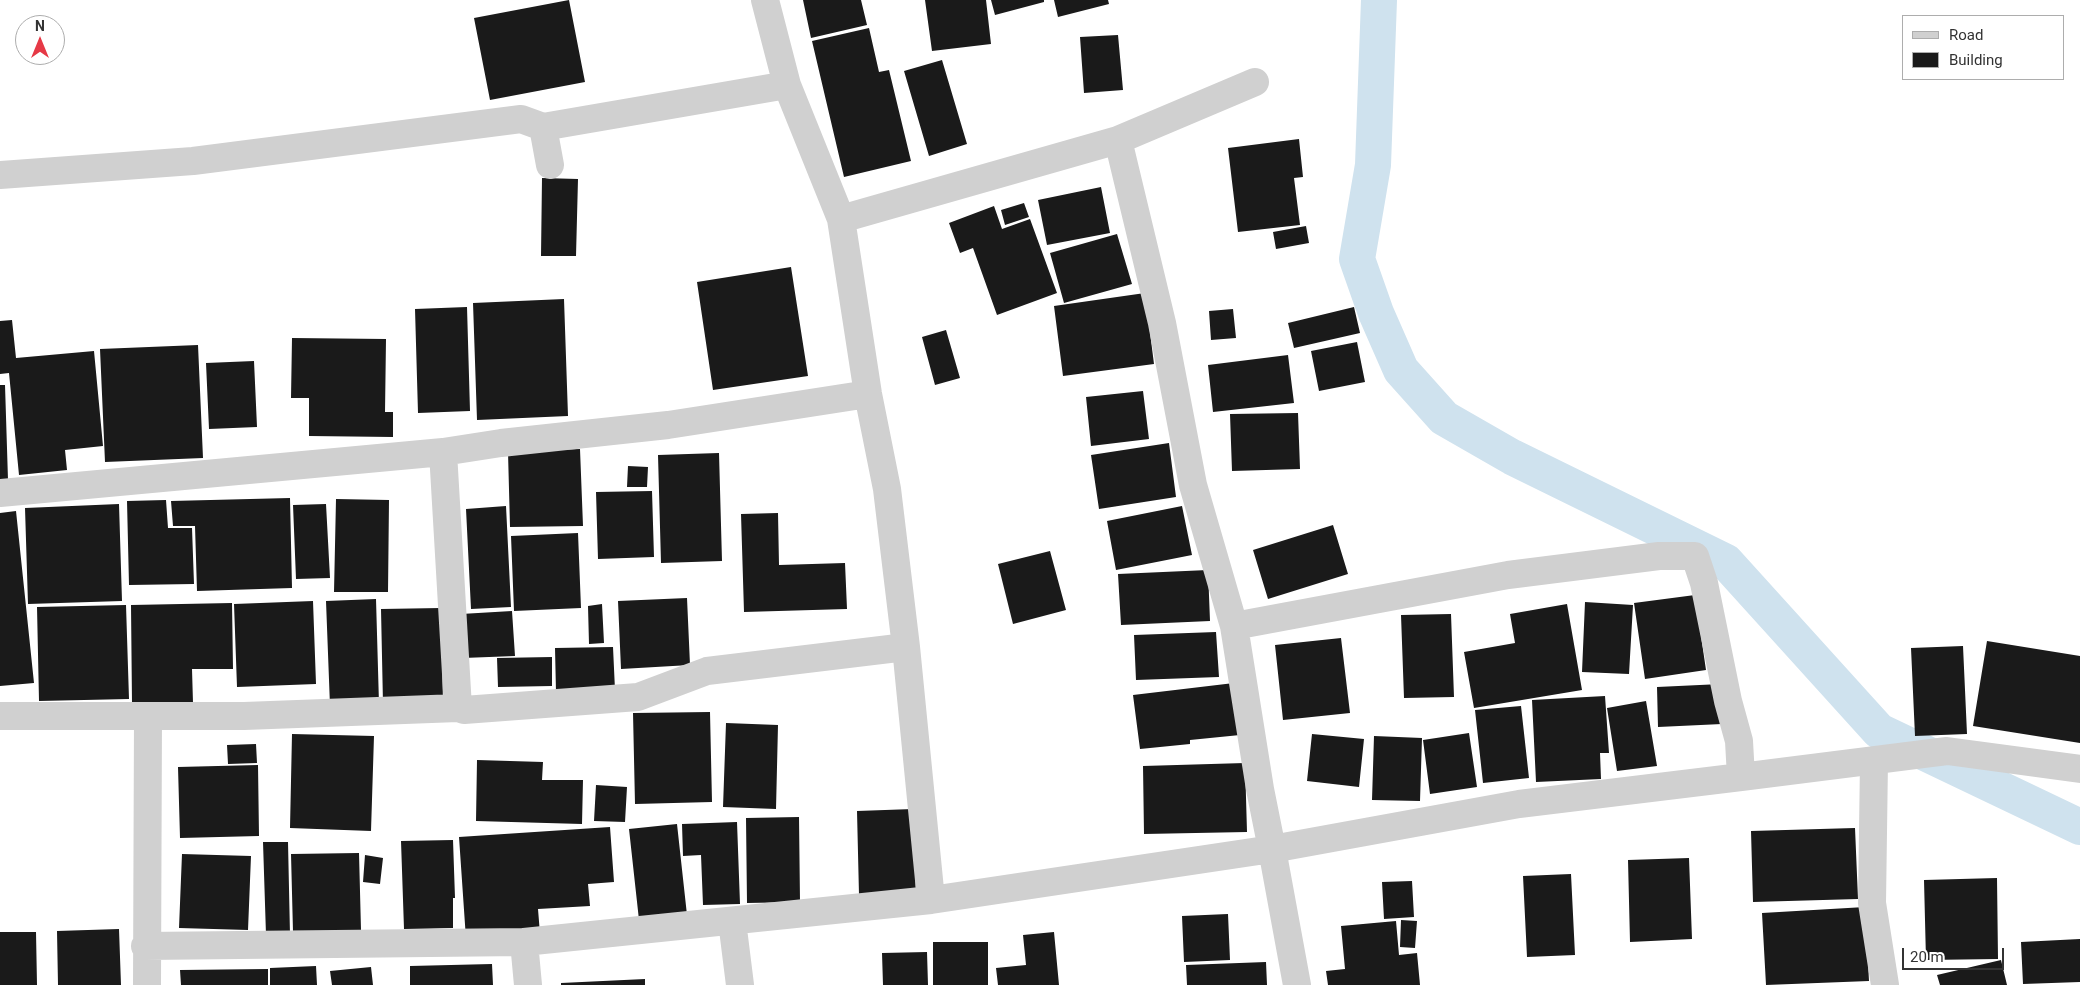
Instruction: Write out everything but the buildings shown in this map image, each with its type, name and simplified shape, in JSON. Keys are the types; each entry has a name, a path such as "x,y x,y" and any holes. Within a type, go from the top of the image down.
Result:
{"street":[{"path":"765,0 787,85 841,219 868,394 887,490 906,647 931,900"},
{"path":"841,219 1118,140 1256,82"},
{"path":"0,176 193,161 521,118 543,127 787,85"},
{"path":"543,127 550,165"},
{"path":"1118,140 1162,323 1193,485 1234,626 1260,789 1297,985"},
{"path":"0,493 443,452 501,443 668,425 868,394"},
{"path":"443,452 458,708"},
{"path":"1234,626 1508,575 1659,556 1695,556 1704,582 1728,702 1739,741 1741,777"},
{"path":"0,716 244,716 458,708 464,710 638,697 707,671 906,647"},
{"path":"146,985 148,716"},
{"path":"145,946 524,942 931,900 1272,849 1520,804 1947,751 2080,769"},
{"path":"1876,760 1872,903 1885,985"},
{"path":"732,921 740,985"},
{"path":"524,942 528,985"}],"waterway":[{"path":"1379,0 1373,165 1357,259 1376,313 1401,370 1444,418 1512,457 1726,562 1879,731 2080,827"}]}
